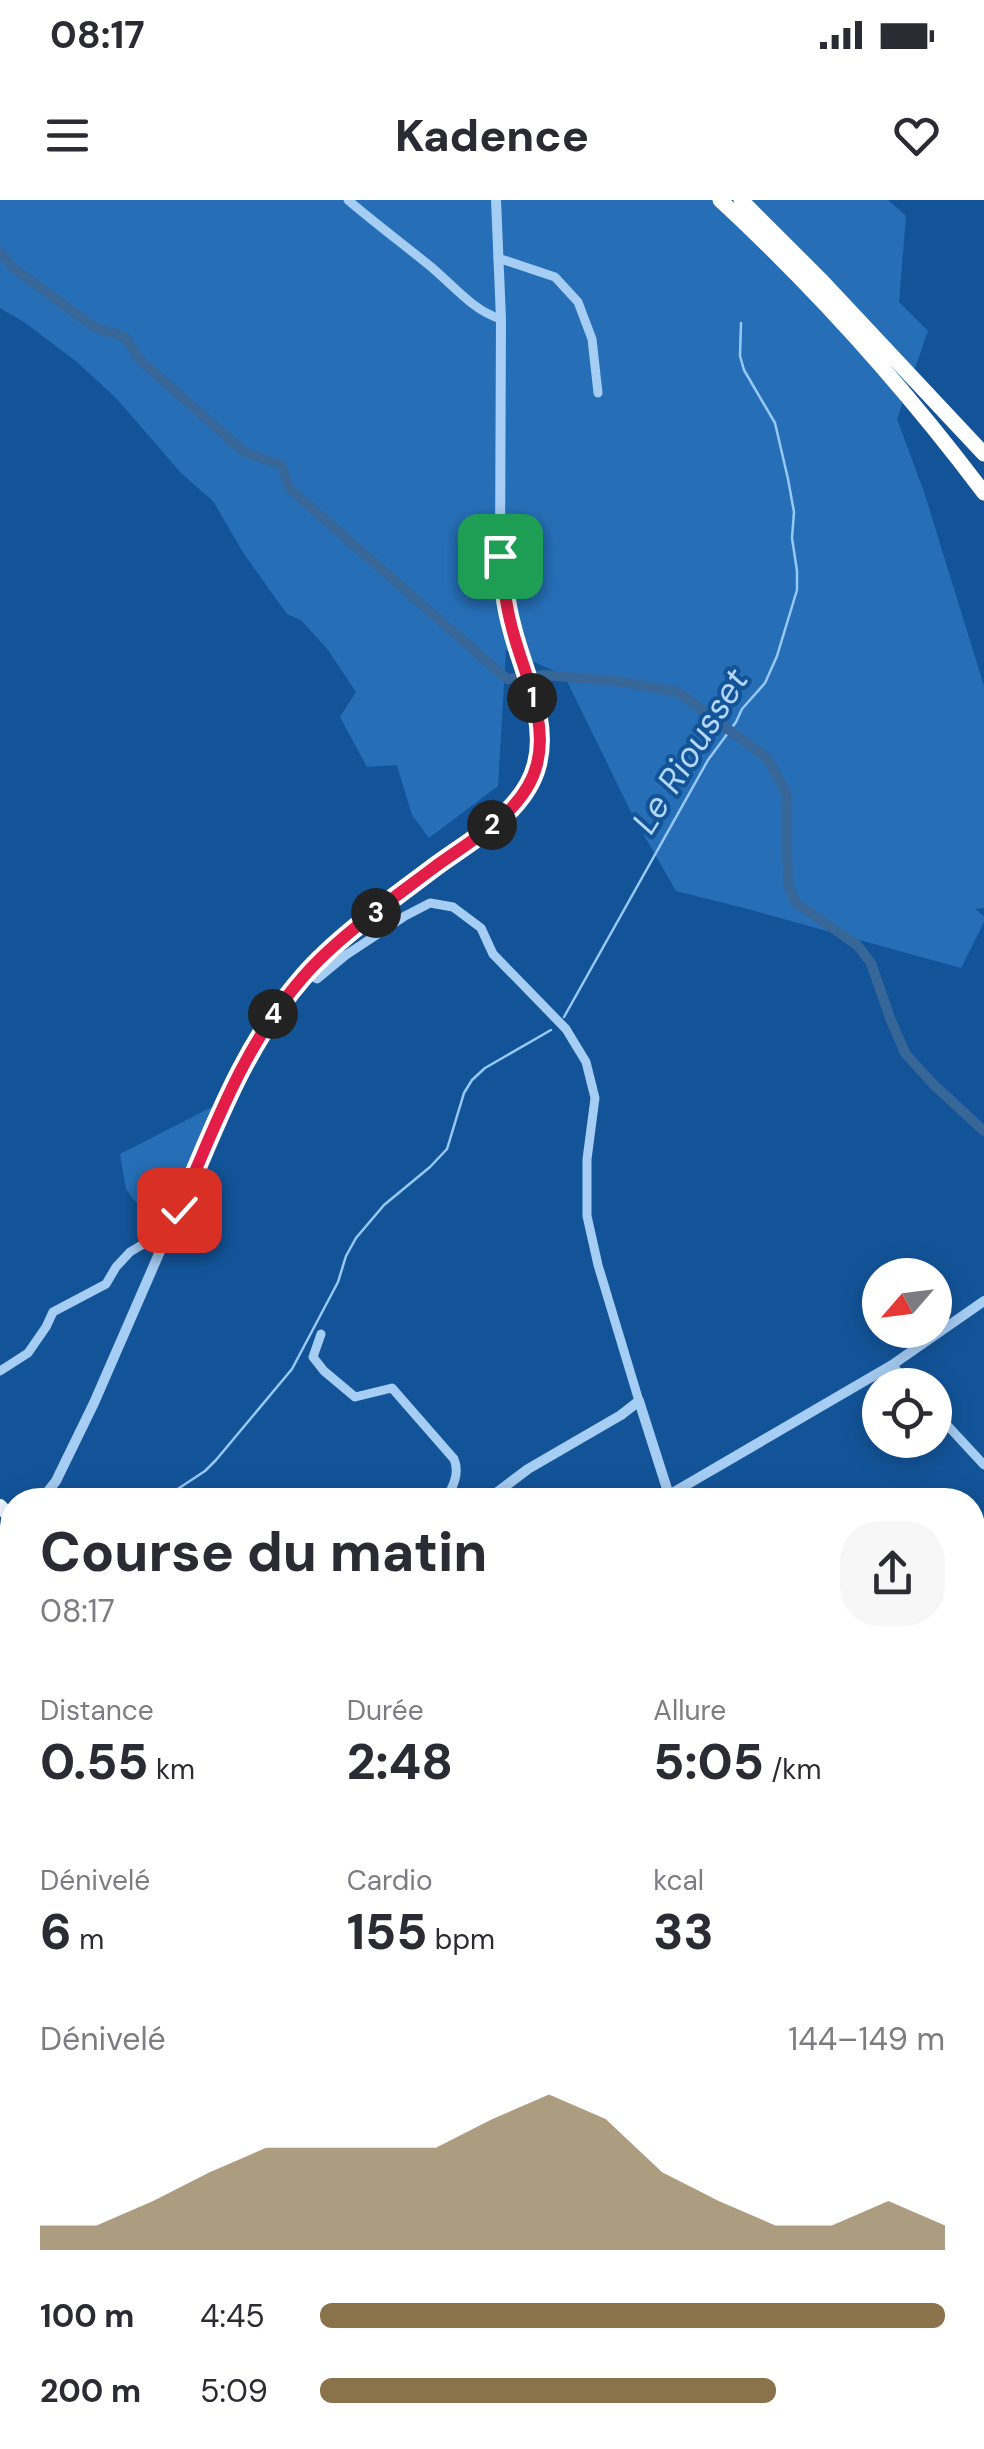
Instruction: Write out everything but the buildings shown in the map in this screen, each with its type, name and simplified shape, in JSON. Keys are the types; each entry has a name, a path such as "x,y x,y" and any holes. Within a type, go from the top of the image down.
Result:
{"highway":[{"path":"720,200 896,382 984,493"},
{"path":"741,200 820,278 984,454"}],"street":[{"path":"348,200 470,302 501,320"},
{"path":"49,1488 86,1419 225,1102 266,1023 306,973 337,944 515,804 530,785 538,764 539,722 511,625 500,556 501,320 496,200"},
{"path":"498,258 556,278 578,302 592,338 598,392"},
{"path":"306,973 317,979 346,955 430,903 453,907 481,928 493,954 566,1028 586,1062 595,1098 587,1159 587,1216 598,1265 667,1488"},
{"path":"0,1372 28,1353 53,1312 106,1284 116,1267 143,1242 158,1236 166,1238"},
{"path":"685,1488 892,1366 984,1301"},
{"path":"321,1334 313,1358 324,1371 355,1396 392,1388 454,1459 457,1465 452,1488"},
{"path":"503,1488 528,1469 622,1415 639,1400"},
{"path":"952,1430 984,1465"}],"shaded area":[{"path":"0,200 888,200 906,216 899,302 928,331 897,419 925,495 984,686 984,908 975,909 984,916 984,922 961,968 676,891 633,816 564,675 506,650 498,786 429,838 412,815 397,765 367,767 340,717 356,692 328,650 302,621 287,614 244,554 213,501 181,473 116,398 77,362 0,308"},
{"path":"216,1105 164,1225 157,1231 126,1189 120,1154"}],"waterway":[{"path":"0,252 12,267 94,327 125,337 140,360 244,452 281,465 290,489 507,679 545,675 678,692 767,758 786,792 788,885 796,903 857,945 871,963 905,1053 984,1131"},
{"name":"Le Riousset","path":"564,1017 708,760 742,709 765,683 797,590 794,512 788,479 775,423 744,370 740,356 741,323"},
{"name":"Le Riousset","path":"179,1488 216,1460 292,1369 338,1282 356,1238 384,1205 447,1149 464,1093 472,1080 485,1068 551,1030"}],"route":[{"path":"179,1210 248,1054 287,995 322,958 497,821 530,785 538,764 539,722 511,625 500,556"}]}
